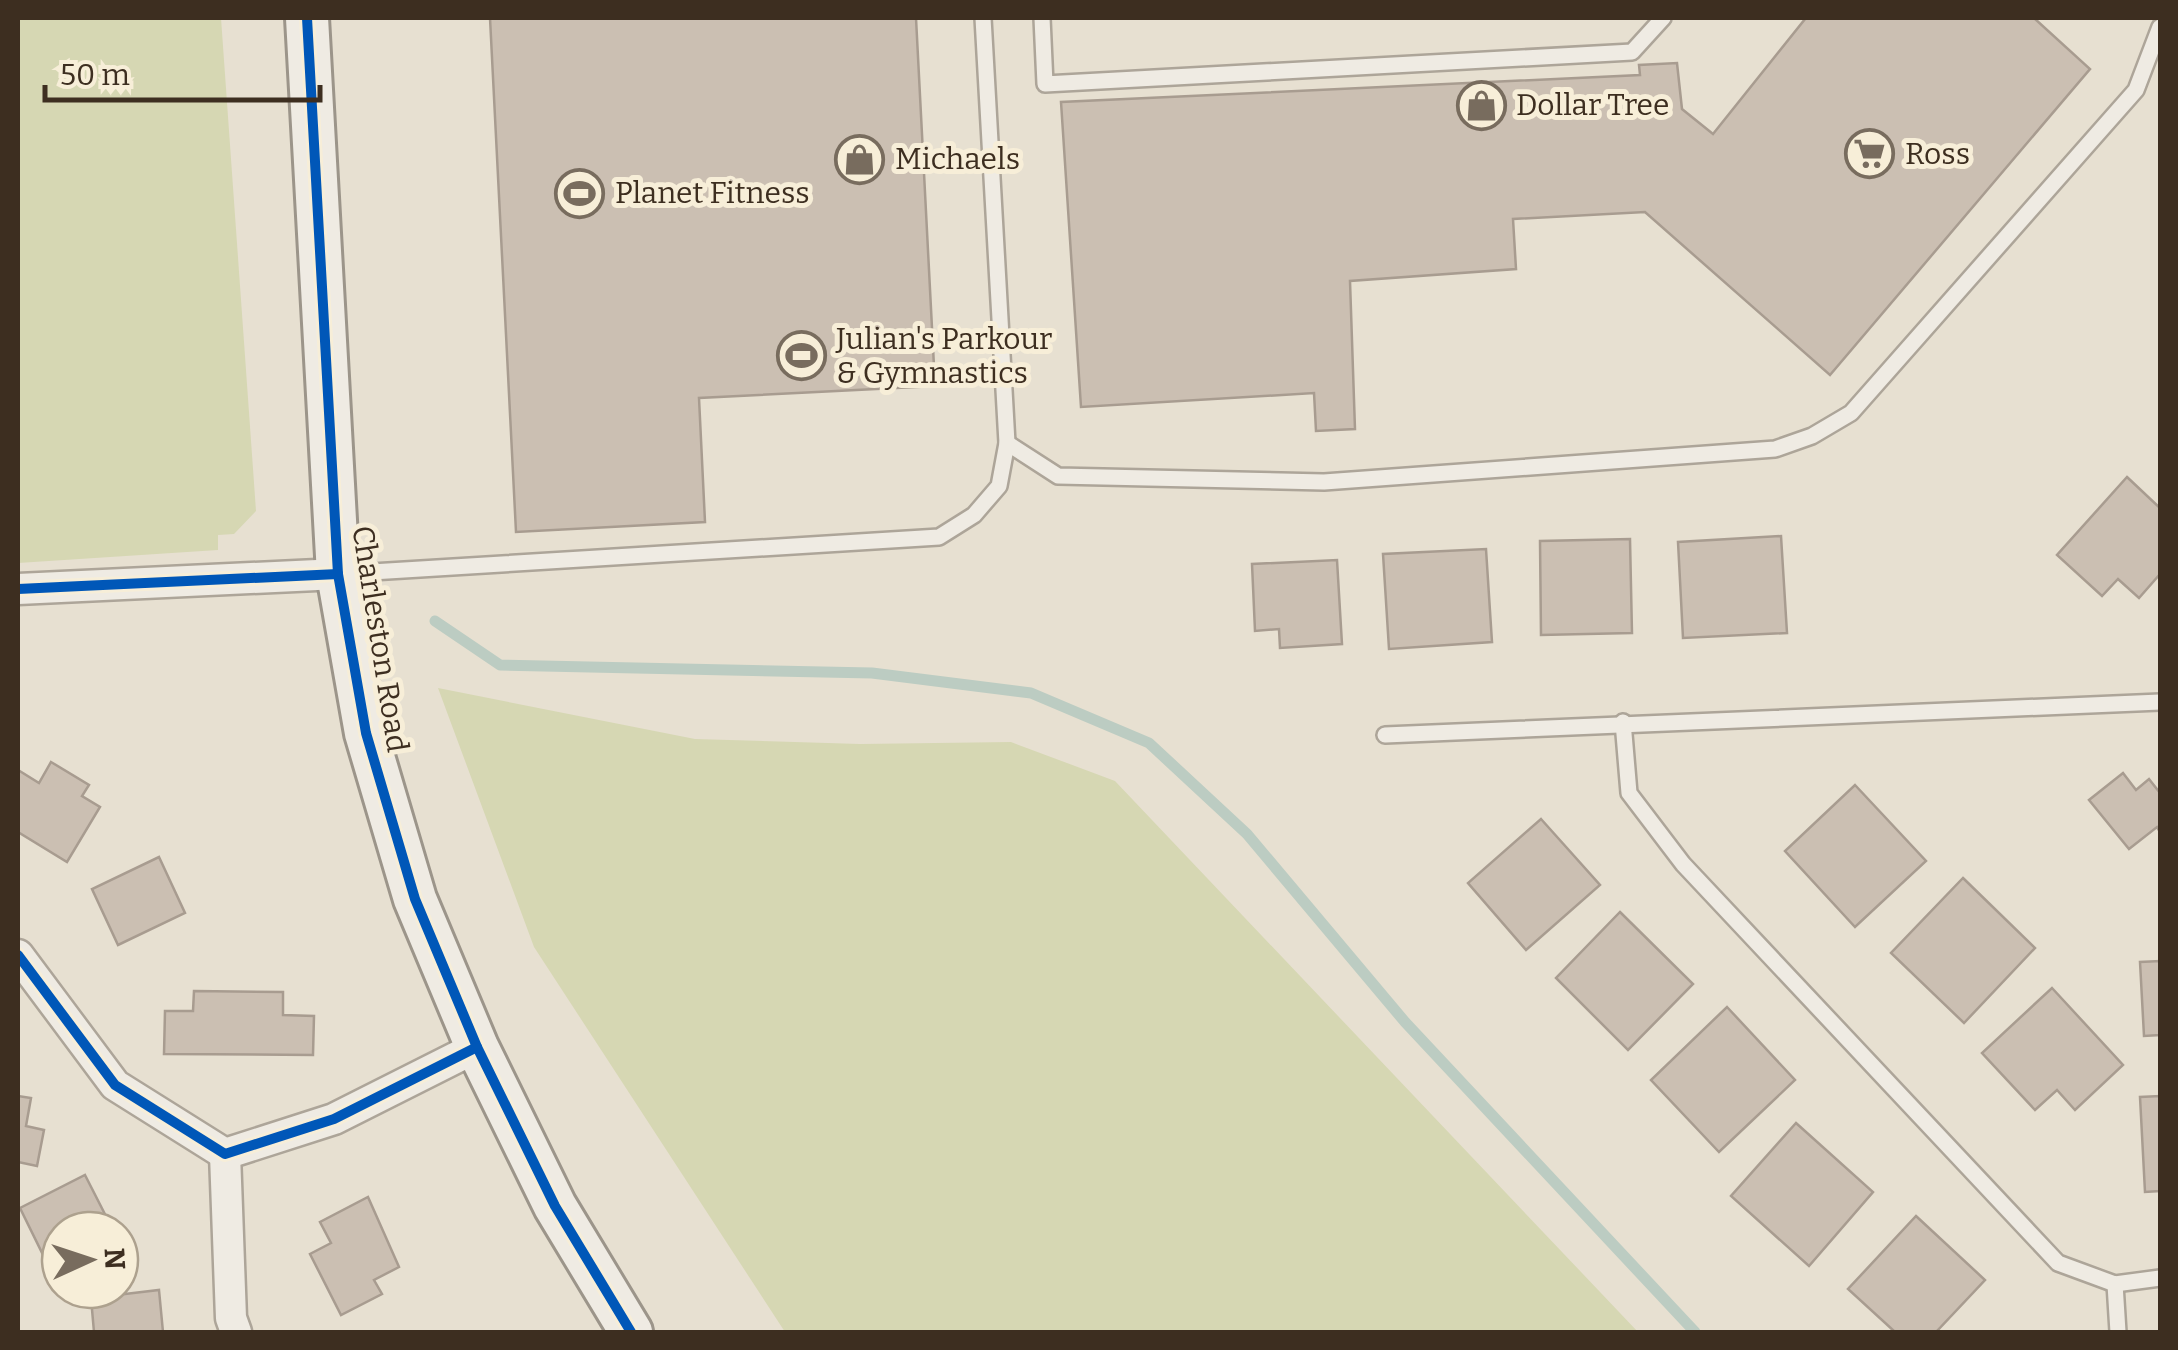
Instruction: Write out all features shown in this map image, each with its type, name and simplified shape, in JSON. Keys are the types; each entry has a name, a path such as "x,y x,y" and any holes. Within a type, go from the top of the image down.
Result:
{"main road":[{"name":"Charleston Road","path":"307,18 338,574 366,733 415,899 476,1047 555,1206 631,1332"}],"street":[{"path":"18,589 338,574"},
{"path":"18,955 115,1085 225,1154 334,1119 476,1047"},
{"path":"225,1154 231,1318 236,1332"}],"lane":[{"path":"338,574 939,537 974,515 999,486 1007,443 983,18"},
{"path":"1042,18 1045,84 1632,52 1663,18"},
{"path":"1007,443 1058,476 1324,482 1775,449 1812,436 1851,413 2136,90 2160,27"},
{"path":"1385,734 2160,702"},
{"path":"1624,722 1629,794 1683,864 2058,1263 2115,1284 2160,1278"},
{"path":"2115,1284 2118,1332"}],"green space":[{"path":"18,18 221,18 256,511 234,534 218,535 218,550 18,563"},
{"path":"438,688 695,739 860,744 1011,742 1115,781 1638,1332 785,1332 534,947"}],"building":[{"path":"490,18 916,18 935,386 699,398 705,522 516,532"},
{"path":"1802,18 2034,18 2090,69 1830,375 1645,212 1513,219 1516,269 1350,281 1355,429 1316,431 1314,393 1081,407 1061,102 1640,75 1639,65 1677,63 1682,109 1713,134 1805,19"},
{"path":"2127,477 2160,508 2160,574 2139,598 2118,579 2102,596 2057,555"},
{"path":"1781,536 1787,633 1683,638 1678,542"},
{"path":"1630,539 1632,633 1541,635 1540,541"},
{"path":"1486,549 1492,642 1389,649 1383,554"},
{"path":"1337,560 1342,644 1280,648 1279,629 1255,631 1252,564"},
{"path":"51,762 89,785 82,796 100,807 67,862 18,832 18,770 39,783"},
{"path":"2123,773 2136,790 2149,779 2160,793 2160,832 2157,827 2129,849 2089,800"},
{"path":"1855,785 1926,861 1855,927 1785,851"},
{"path":"1541,819 1600,885 1526,950 1468,883"},
{"path":"159,857 185,913 118,945 92,889"},
{"path":"1963,878 2035,948 1964,1023 1891,953"},
{"path":"1620,912 1693,984 1628,1050 1556,978"},
{"path":"2160,961 2160,1035 2144,1036 2140,962"},
{"path":"2052,988 2123,1065 2075,1110 2057,1090 2035,1110 1982,1053"},
{"path":"194,991 283,992 283,1015 314,1016 313,1055 164,1054 165,1011 193,1011"},
{"path":"1727,1007 1795,1080 1719,1152 1651,1080"},
{"path":"18,1096 31,1098 26,1126 44,1130 37,1166 18,1162"},
{"path":"2160,1096 2160,1191 2145,1192 2140,1097"},
{"path":"1796,1123 1873,1192 1809,1266 1731,1196"},
{"path":"85,1175 103,1210 40,1210 40,1249 20,1208"},
{"path":"368,1197 399,1267 374,1280 382,1294 341,1315 310,1254 331,1243 320,1222"},
{"path":"1916,1216 1985,1280 1936,1332 1895,1332 1848,1289"},
{"path":"159,1290 163,1332 94,1332 92,1310 140,1310 140,1292"}],"waterway":[{"path":"435,621 500,665 872,673 1031,693 1149,743 1247,834 1405,1022 1695,1332"}],"cycle path":[{"path":"307,18 338,574 366,733 415,899 477,1047 555,1206 631,1332"},
{"path":"18,589 338,574"},
{"path":"18,955 115,1085 225,1154 334,1119 477,1047"}],"place":[{"name":"Dollar Tree","path":"1481,105"},
{"name":"Ross","path":"1870,154"},
{"name":"Michaels","path":"860,159"},
{"name":"Planet Fitness","path":"580,193"},
{"name":"Julian's Parkour & Gymnastics","path":"801,356"}]}
